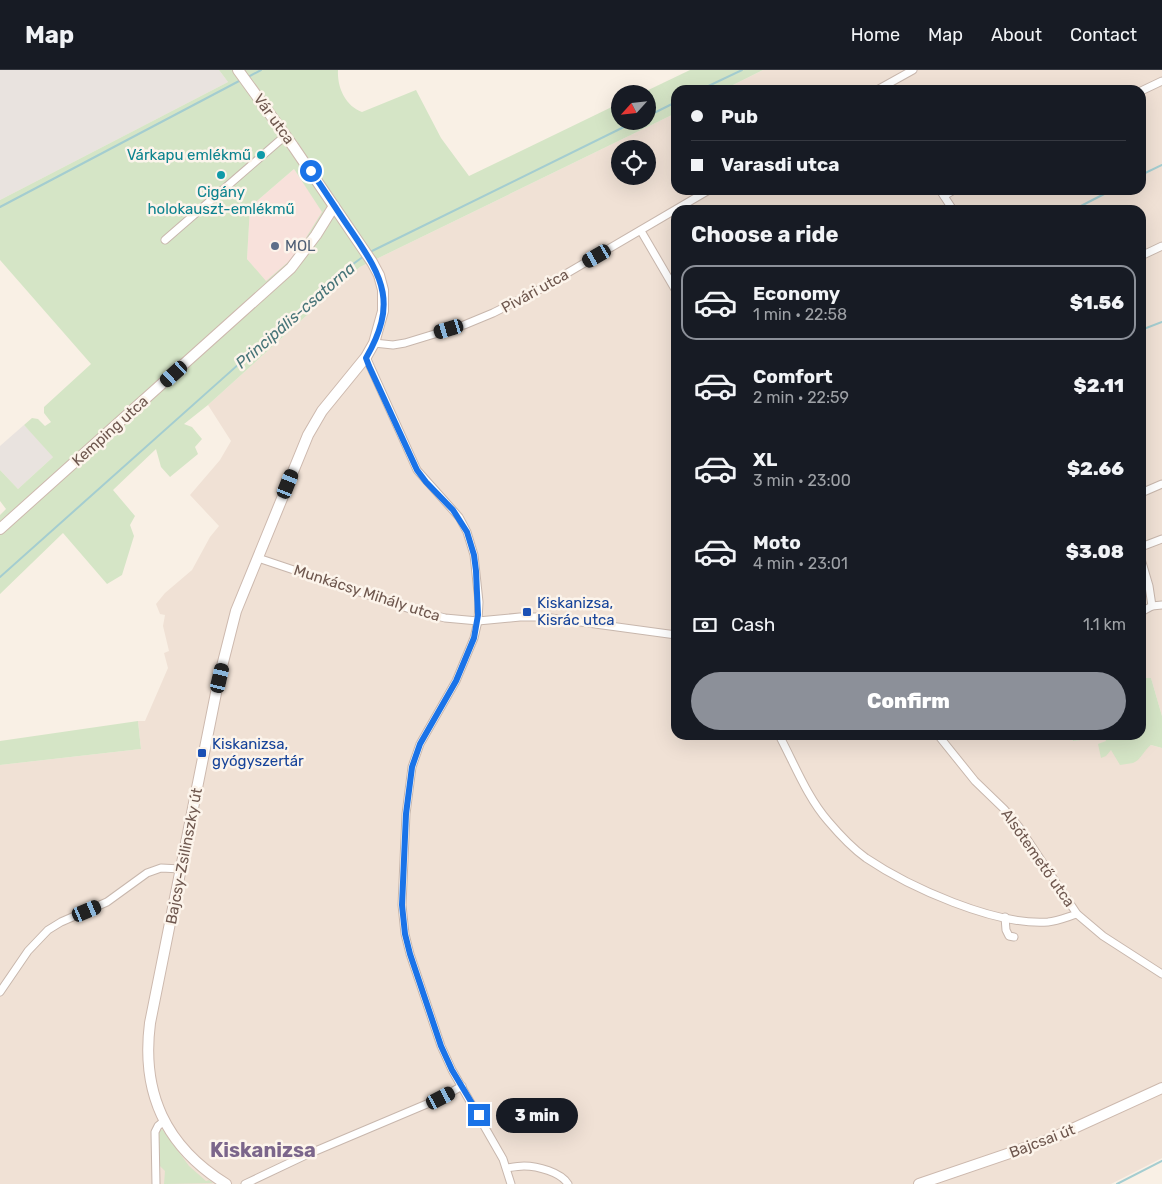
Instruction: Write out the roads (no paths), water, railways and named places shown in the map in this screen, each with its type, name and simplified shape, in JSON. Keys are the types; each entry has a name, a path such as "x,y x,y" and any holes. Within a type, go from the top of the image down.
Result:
{"street":[{"name":"Vár utca","path":"238,70 286,135 360,243"},
{"path":"887,85 913,70"},
{"path":"1146,89 1162,81"},
{"path":"165,240 286,135"},
{"name":"Pivári utca","path":"685,205 702,195"},
{"name":"Kemping utca","path":"0,529 291,268 323,225 334,206"},
{"name":"Pivári utca","path":"374,343 393,345 405,343 480,319 535,292 671,213"},
{"path":"641,231 671,282"},
{"name":"Bajcsy-Zsilinszky út","path":"226,1184 211,1174 191,1156 176,1139 156,1105 151,1088 147,1058 150,1023 232,623 314,423 366,358 374,343 381,322 384,303 381,284 372,262 360,243"},
{"path":"1146,254 1162,246"},
{"path":"366,358 417,470 453,510 467,532 474,555 479,602 478,621 467,657 456,681 420,744 409,782 402,883 404,923 410,954 441,1046 507,1168 511,1184"},
{"path":"1146,491 1162,484"},
{"path":"1146,545 1162,539"},
{"name":"Munkácsy Mihály utca","path":"258,558 410,609 445,618 478,621 544,617 671,634"},
{"path":"1146,576 1152,606"},
{"path":"1146,609 1152,606 1162,605"},
{"path":"782,740 818,809 843,837 865,857 907,881 967,907 1029,921 1046,922 1077,914"},
{"name":"Alsótemető utca","path":"942,740 975,781 1004,809 1019,827 1077,914 1103,936 1162,974"},
{"path":"0,992 28,951 48,930 61,922 107,902 147,873 161,868 181,869"},
{"path":"1005,917 1007,933 1009,936 1014,937"},
{"path":"245,1184 306,1155 441,1098 462,1086"},
{"name":"Bajcsai út","path":"919,1184 1048,1140 1162,1088"},
{"path":"156,1184 155,1132 164,1121"},
{"path":"507,1168 533,1167 557,1174 568,1184"}],"waterway":[{"path":"248,77 261,70"},
{"name":"Principális-csatorna","path":"710,85 742,70"},
{"path":"0,207 241,80"},
{"name":"Principális-csatorna","path":"656,112 671,104"},
{"name":"Principális-csatorna","path":"370,252 618,130"},
{"path":"1146,173 1162,165"},
{"path":"1083,205 1102,195"},
{"name":"Principális-csatorna","path":"0,577 341,273 364,256"},
{"path":"1146,328 1162,322"},
{"path":"1117,1184 1162,1161"}],"place":[{"name":"Várkapu emlékmű","path":"261,155"},
{"name":"Cigány holokauszt-emlékmű","path":"221,175"},
{"name":"MOL","path":"275,246"},
{"name":"Kiskanizsa, Kisrác utca","path":"527,612"},
{"name":"Kiskanizsa, gyógyszertár","path":"202,753"}],"district":[{"name":"Kiskanizsa","path":"263,1150"}]}
